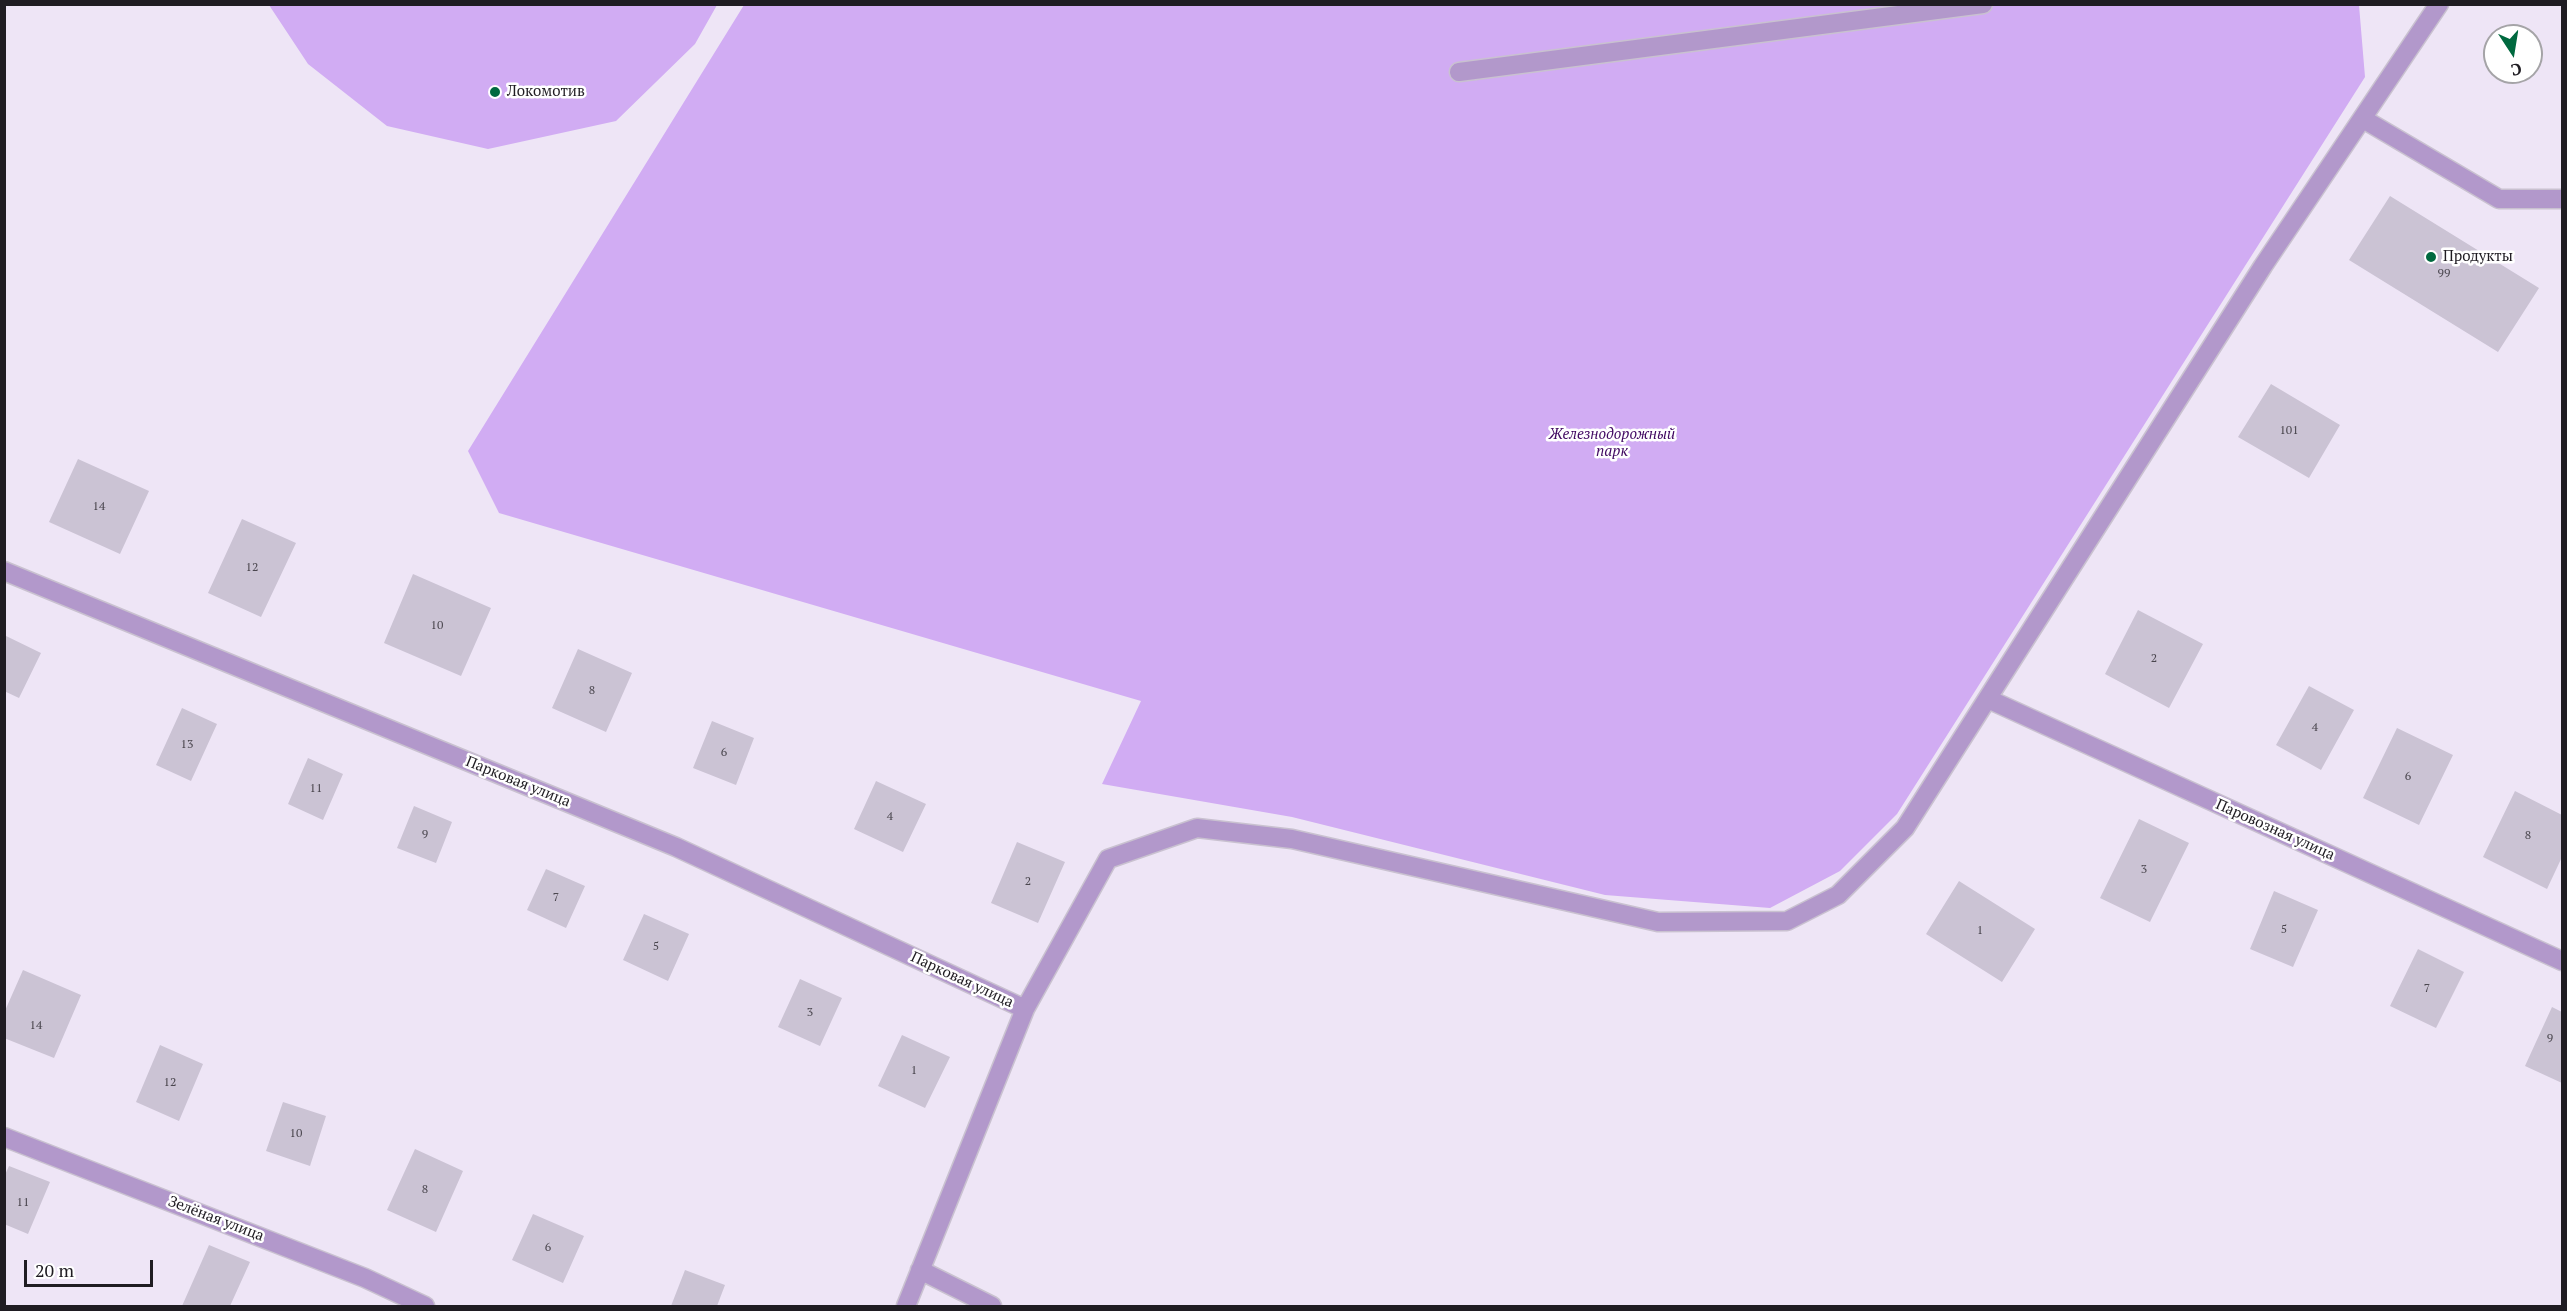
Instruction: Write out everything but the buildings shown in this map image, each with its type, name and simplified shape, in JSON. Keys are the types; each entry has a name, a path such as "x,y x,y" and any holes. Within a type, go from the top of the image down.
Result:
{"street":[{"path":"1459,72 1983,4"},
{"path":"906,1306 1025,1009 1108,859 1197,828 1292,839 1658,922 1787,921 1838,895 1905,828 2263,266 2439,4"},
{"path":"2370,123 2499,199 2562,199"},
{"name":"Парковая улица","path":"4,571 676,848 1025,1009"},
{"name":"Паровозная улица","path":"1988,699 2562,960"},
{"name":"Зелёная улица","path":"4,1137 365,1278 425,1306"},
{"path":"920,1270 992,1306"}],"green space":[{"name":"Локомотив","path":"269,5 717,5 695,44 616,121 488,149 387,126 308,64"},
{"name":"Железнодорожный парк","path":"744,5 2359,5 2365,77 1897,814 1840,871 1770,908 1605,895 1292,817 1102,784 1141,701 499,513 468,451"}],"place":[{"name":"Локомотив","path":"495,92"},
{"name":"Продукты","path":"2431,257"}]}
